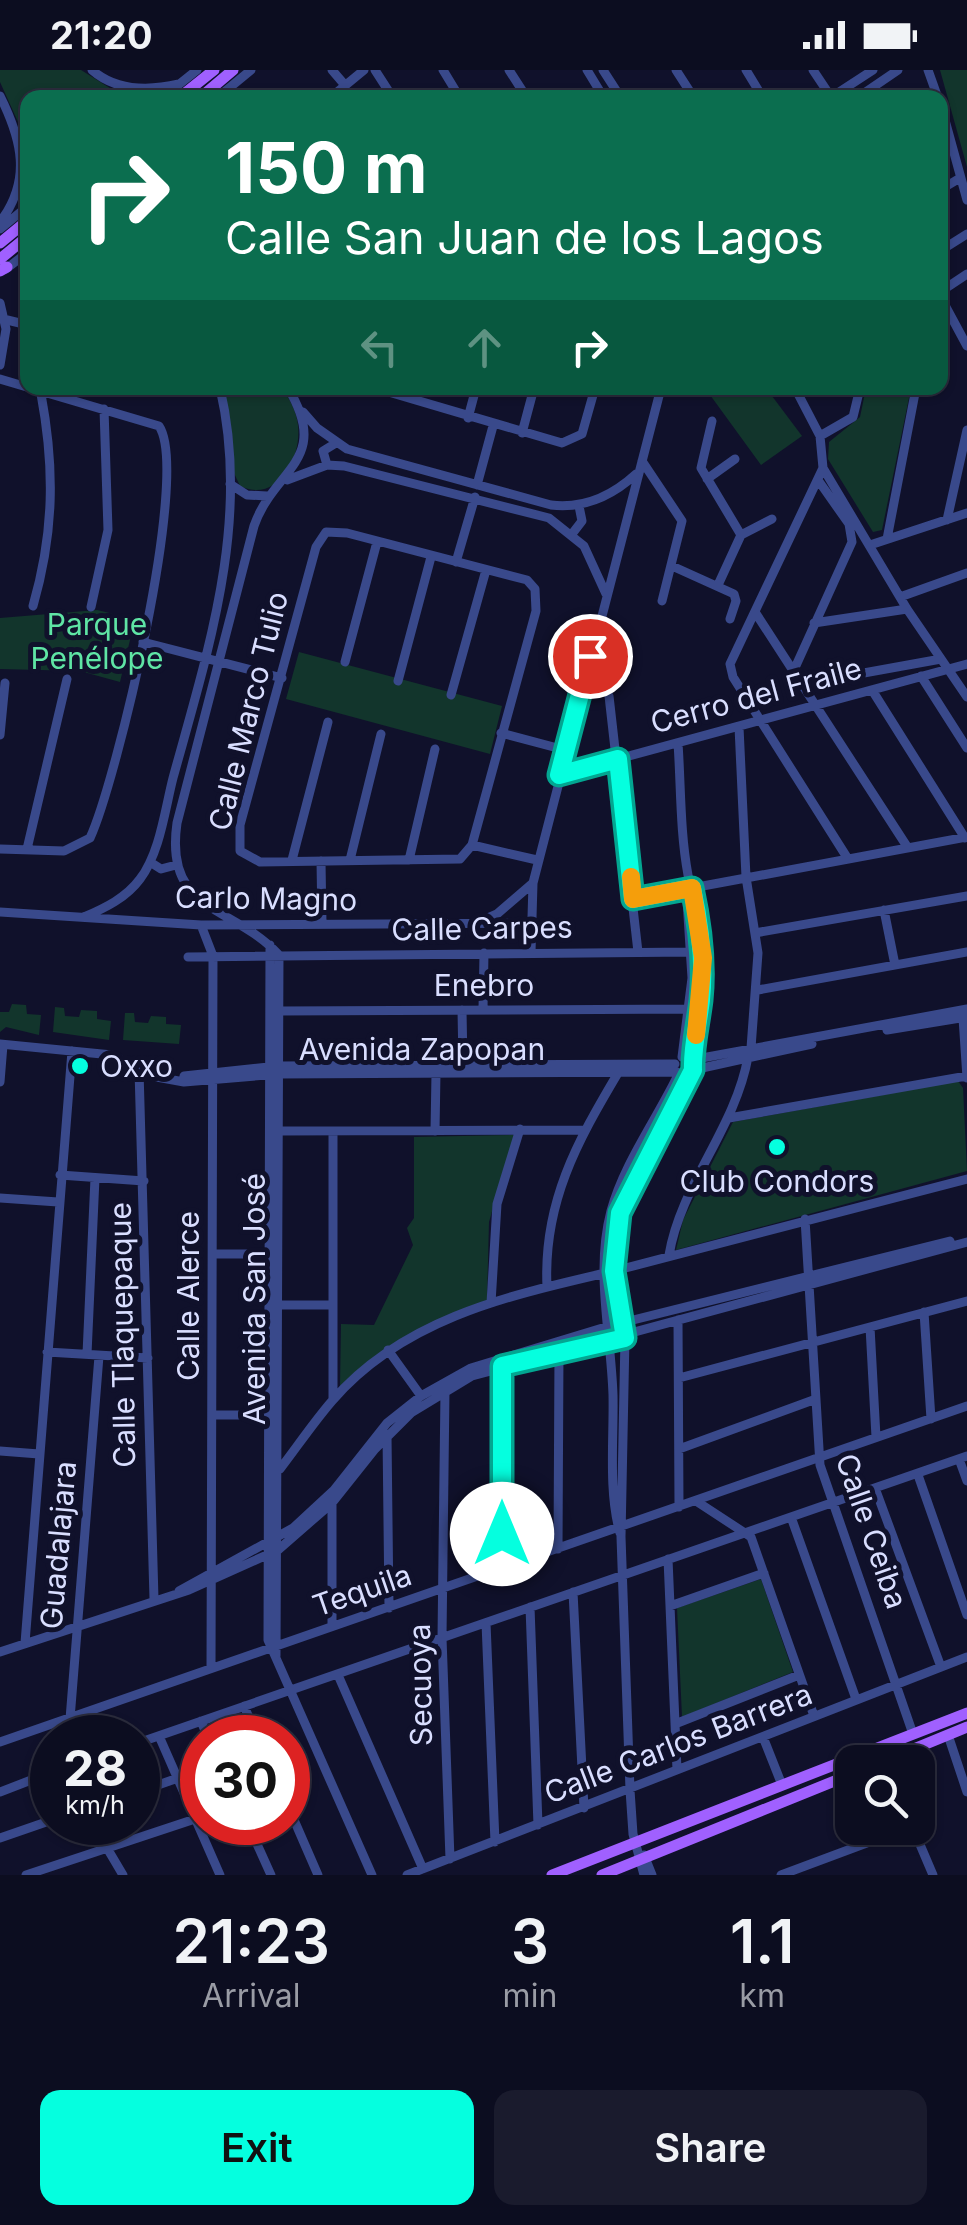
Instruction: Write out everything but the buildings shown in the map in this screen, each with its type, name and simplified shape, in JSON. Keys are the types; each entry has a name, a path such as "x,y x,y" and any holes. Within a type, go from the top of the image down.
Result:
{"main road":[{"path":"181,90 206,70"},
{"path":"182,90 214,70"},
{"path":"210,90 233,70"},
{"path":"2,268 20,246"},
{"path":"552,1875 967,1713"},
{"path":"931,1745 967,1728"},
{"path":"602,1875 638,1864 835,1781"}],"street":[{"path":"92,70 124,86 172,90"},
{"path":"181,90 198,70"},
{"path":"227,90 251,70"},
{"path":"332,70 344,84"},
{"path":"338,90 364,70"},
{"path":"841,90 873,70"},
{"path":"869,90 898,70"},
{"path":"0,96 13,124 20,160"},
{"path":"0,130 13,124"},
{"path":"948,132 967,200"},
{"path":"948,185 960,178"},
{"path":"2,234 20,179"},
{"path":"2,234 20,215"},
{"path":"0,303 0,365"},
{"path":"948,309 967,346"},
{"path":"33,606 52,521 50,439 42,395"},
{"path":"0,849 64,851 82,846 94,830 143,642 164,539 164,433 153,422 46,395"},
{"path":"84,917 125,894 150,862 207,658 226,570 230,484 221,395"},
{"path":"292,395 301,409 336,443 551,505 579,506 613,492 638,475"},
{"path":"395,395 562,444 578,438 593,395"},
{"path":"415,402 416,395"},
{"path":"468,418 474,395"},
{"path":"522,434 532,395"},
{"path":"531,952 537,860 659,395"},
{"path":"801,395 820,436 823,468 907,609 967,696"},
{"path":"820,436 851,420 858,395"},
{"path":"887,539 915,395"},
{"path":"284,482 302,448 301,409"},
{"path":"91,607 108,530 104,410"},
{"path":"712,421 700,461 742,535"},
{"path":"478,485 493,426"},
{"path":"947,520 967,430"},
{"path":"327,465 324,451 336,443"},
{"path":"708,479 735,460"},
{"path":"642,461 682,521 662,601"},
{"path":"272,952 243,926 193,896 176,865 177,823 254,526 268,496 284,482 327,465 549,518 572,534 593,560 606,594"},
{"path":"823,468 730,664 760,721 848,859"},
{"path":"638,475 658,481"},
{"path":"794,670 852,542 848,524 818,480"},
{"path":"230,484 247,495 268,496"},
{"path":"456,562 475,498"},
{"path":"572,534 582,521 579,506"},
{"path":"870,545 967,513"},
{"path":"718,585 742,535 772,520"},
{"name":"Calle Marco Tulio","path":"377,542 326,532 316,547 238,844 250,860 455,861 470,848"},
{"path":"345,662 377,542 527,580 536,589 536,611 470,848 537,860"},
{"path":"398,681 431,557"},
{"path":"672,566 736,597 730,619"},
{"path":"451,695 486,570"},
{"path":"900,596 939,576 966,576"},
{"path":"814,623 907,609"},
{"path":"756,612 908,848"},
{"path":"143,642 282,678"},
{"path":"803,684 944,663"},
{"name":"Cerro del Fraile","path":"559,775 921,676 944,663 967,664"},
{"path":"921,676 967,748"},
{"path":"27,849 66,680"},
{"path":"0,736 5,683"},
{"path":"633,899 688,885 966,838 872,690"},
{"path":"610,696 638,952"},
{"path":"292,860 328,722"},
{"path":"669,1255 679,1214 729,1118 750,1053 758,990 755,933 746,878 739,727"},
{"path":"350,860 381,734"},
{"path":"501,734 566,750"},
{"path":"644,1875 634,1844 630,1790 611,1340 601,1274 618,1193 684,1066 692,952 678,744"},
{"path":"409,860 434,749"},
{"path":"321,861 322,924"},
{"path":"150,862 162,868 176,865"},
{"path":"474,924 508,907 533,884"},
{"path":"621,1530 625,1338 614,1271 616,1232 627,1195 684,1066 703,970 688,885"},
{"path":"755,933 967,896"},
{"path":"884,910 895,965"},
{"name":"Carlo Magno","path":"0,912 243,926 532,923"},
{"name":"Calle Alerce","path":"201,925 213,956 211,1668"},
{"name":"Calle Carpes","path":"188,957 272,952 692,952"},
{"name":"Avenida San José","path":"272,952 278,1011 269,1254 280,1469 275,1650"},
{"name":"Avenida San José","path":"272,952 279,1131 279,1305 268,1415 266,1557 275,1650 372,1875"},
{"path":"758,990 967,952"},
{"path":"483,1009 484,953"},
{"name":"Enebro","path":"278,1011 690,1009"},
{"path":"462,1010 463,1064"},
{"path":"729,1118 967,1077 966,1015"},
{"name":"Avenida Zapopan","path":"274,1070 618,1073 684,1066 966,1015"},
{"path":"0,1082 2,1045"},
{"name":"Avenida Zapopan","path":"2,1045 112,1055 166,1080 274,1070 463,1064 684,1066"},
{"path":"25,1643 72,1051"},
{"name":"Calle Tlaquepaque","path":"139,1070 154,1599"},
{"path":"436,1073 436,1132"},
{"path":"547,1287 555,1195 584,1130 618,1073"},
{"path":"491,1303 497,1204 520,1130"},
{"path":"279,1131 584,1130"},
{"path":"333,1132 333,1399"},
{"path":"60,1175 144,1181"},
{"path":"87,1354 95,1178"},
{"path":"614,1271 967,1178"},
{"path":"0,1198 58,1202"},
{"name":"Calle Ceiba","path":"805,1219 819,1458 913,1734"},
{"path":"0,1652 178,1591 294,1528 324,1501 387,1423 420,1396 472,1368 609,1326 967,1240"},
{"path":"213,1254 269,1254"},
{"path":"280,1469 333,1399 388,1350 440,1320 601,1274"},
{"path":"211,1576 278,1550 332,1503 387,1435 445,1390 502,1366 625,1338 809,1280"},
{"path":"679,1378 967,1300"},
{"path":"279,1305 333,1305"},
{"path":"924,1312 930,1419"},
{"path":"678,1320 679,1506"},
{"path":"870,1326 876,1437"},
{"path":"388,1350 420,1396"},
{"path":"558,1550 560,1351"},
{"path":"47,1352 148,1358"},
{"name":"Guadalajara","path":"70,1715 99,1356"},
{"path":"502,1366 502,1568"},
{"name":"Secuoya","path":"445,1390 442,1638 450,1859"},
{"path":"679,1448 816,1399"},
{"name":"Tequila","path":"84,1715 967,1406"},
{"path":"213,1415 268,1415"},
{"path":"387,1435 388,1608"},
{"path":"0,1451 39,1454"},
{"path":"218,1715 963,1458 967,1482"},
{"path":"918,1475 967,1615"},
{"path":"875,1488 940,1666"},
{"path":"696,1501 748,1532 814,1716"},
{"path":"332,1503 332,1626"},
{"path":"791,1517 856,1699"},
{"path":"668,1559 677,1770"},
{"path":"670,1606 764,1573"},
{"path":"573,1592 584,1808"},
{"path":"530,1607 538,1825"},
{"path":"486,1623 494,1842"},
{"name":"Calle Carlos Barrera","path":"407,1875 967,1658"},
{"path":"338,1675 423,1869"},
{"path":"675,1724 800,1675"},
{"path":"244,1706 248,1715"},
{"name":"Tequila","path":"0,1742 30,1733"},
{"path":"948,1735 967,1791"},
{"path":"763,1738 782,1785"},
{"path":"160,1740 180,1783"},
{"path":"160,1784 178,1778"},
{"path":"0,1792 30,1780"},
{"path":"26,1875 180,1824"},
{"path":"0,1838 30,1828"},
{"path":"207,1845 220,1875"},
{"path":"257,1845 270,1875"},
{"path":"305,1845 318,1875"},
{"path":"781,1875 863,1845"},
{"path":"919,1845 934,1875"},
{"path":"108,1848 123,1875"},
{"path":"64,1862 72,1875"},
{"path":"638,1864 652,1875"}],"green space":[{"path":"0,70 81,70 113,90 20,90 20,126 0,82"},
{"path":"940,70 967,70 967,167 948,90"},
{"path":"226,395 286,395 294,410 298,438 284,475 265,489 253,490 240,486 234,473"},
{"path":"710,395 771,395 802,436 761,465"},
{"path":"865,395 910,395 882,530 873,532 828,459 829,442 860,417"},
{"name":"Parque Penélope","path":"97,610 135,619 120,682 80,671 0,669 0,618"},
{"path":"299,652 502,706 490,754 286,699"},
{"path":"12,1004 26,1005 27,1014 41,1015 39,1035 6,1027 0,1032 0,1012 9,1012"},
{"path":"55,1007 64,1008 65,1016 79,1017 81,1010 97,1011 97,1019 111,1021 109,1040 53,1032"},
{"path":"125,1013 134,1013 135,1022 148,1023 151,1016 166,1017 166,1024 181,1025 179,1044 123,1040"},
{"path":"958,1081 963,1088 967,1171 676,1250 683,1220 733,1122"},
{"path":"514,1135 489,1222 487,1301 409,1336 340,1386 341,1324 374,1325 413,1245 407,1228 414,1218 414,1137"},
{"path":"761,1579 793,1672 682,1717 677,1608"}],"slow traffic":[{"path":"631,877 633,899 692,888 703,958 696,1035"}],"place":[{"name":"Oxxo","path":"80,1066"},
{"name":"Club Condors","path":"777,1147"}],"route":[{"path":"502,1534 502,1366 625,1338 614,1271 620,1213 693,1070 689,1058 701,1001 703,958 692,888 633,899 618,759 559,775 590,656"}]}
